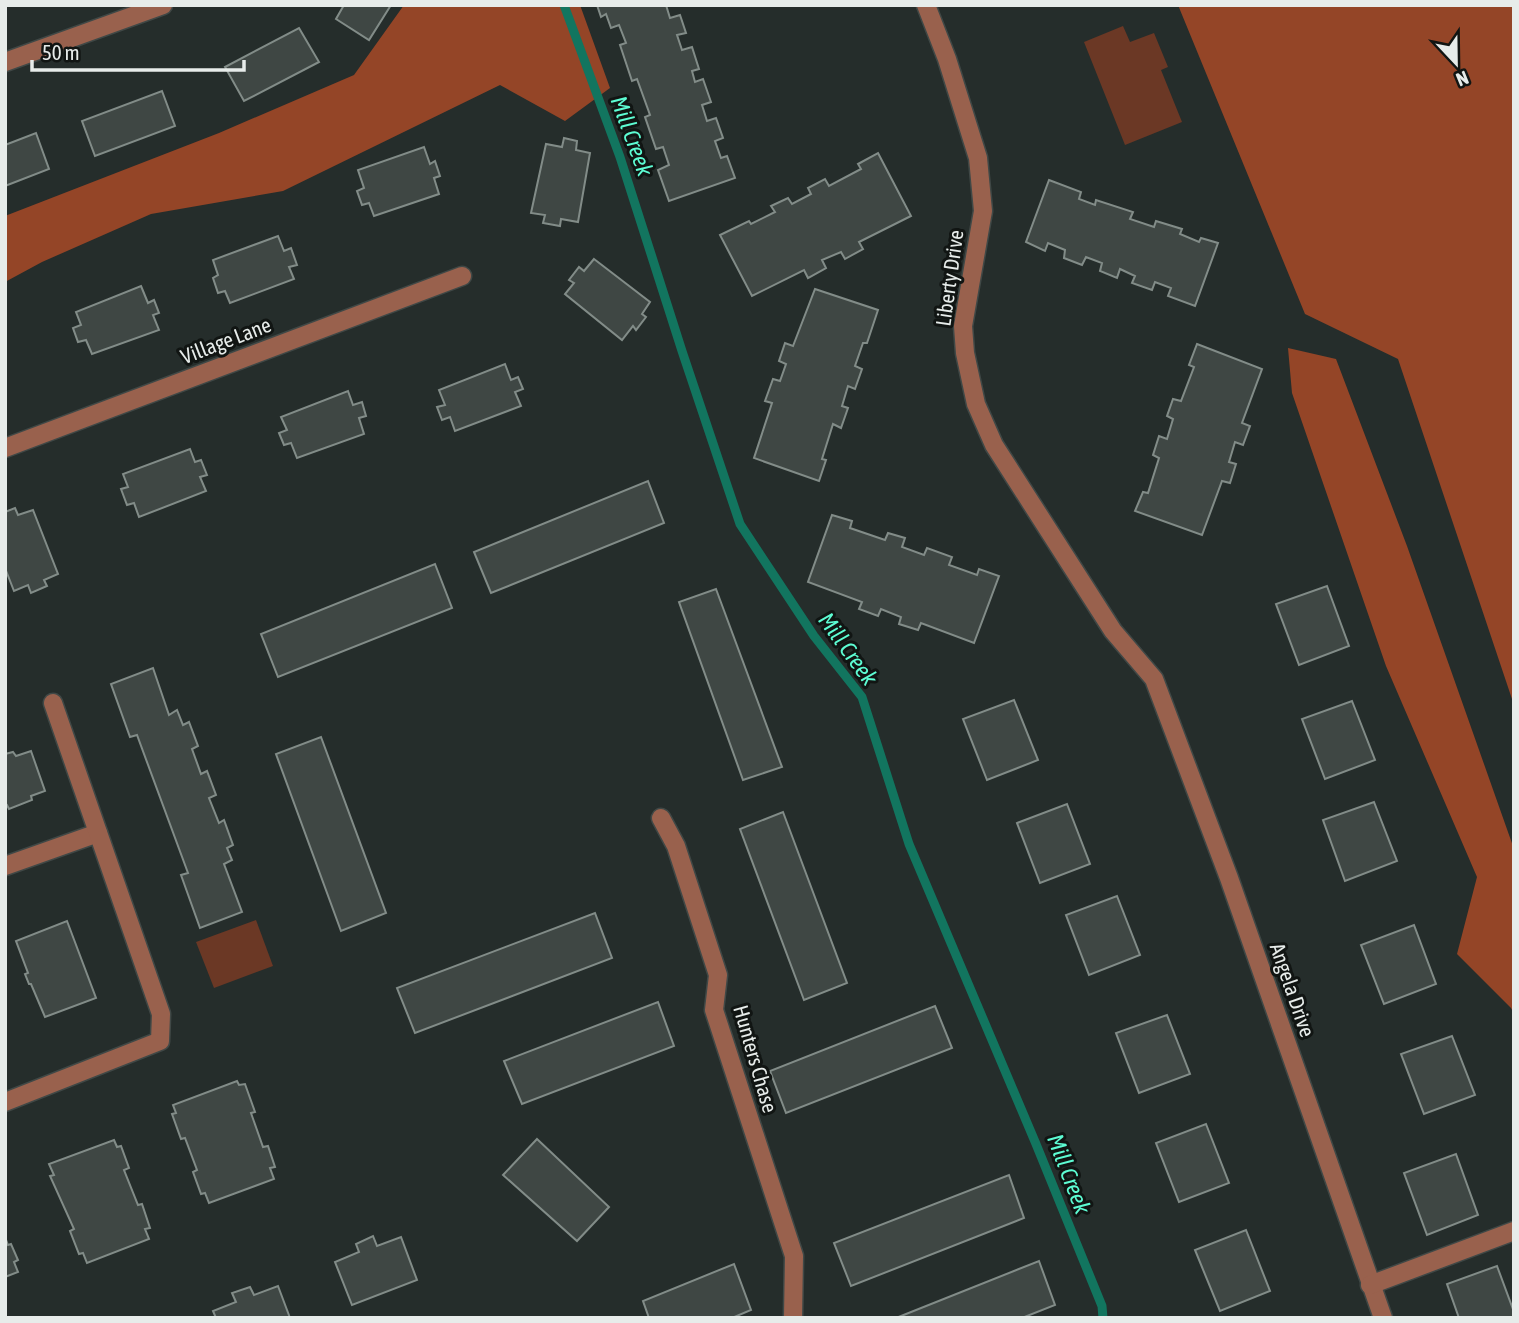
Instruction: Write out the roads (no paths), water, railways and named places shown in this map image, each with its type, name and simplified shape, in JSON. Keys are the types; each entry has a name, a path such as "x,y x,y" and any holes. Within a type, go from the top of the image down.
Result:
{"street":[{"path":"5,62 163,5"},
{"name":"Liberty Drive","path":"926,5 947,59 978,158 983,211 963,326 965,353 976,404 994,445 1113,631 1154,679"},
{"name":"Village Lane","path":"5,449 462,276"},
{"name":"Angela Drive","path":"1154,679 1229,878 1382,1318"},
{"path":"5,1102 160,1041 161,1014 53,703"},
{"name":"Hunters Chase","path":"661,818 676,846 718,975 714,1010 794,1256 793,1318"},
{"path":"5,866 98,833"},
{"path":"1370,1285 1514,1231"}],"waterway":[{"name":"Mill Creek","path":"564,5 620,157 740,524 814,636 862,697 909,844 1036,1144 1102,1306 1103,1318"}]}
